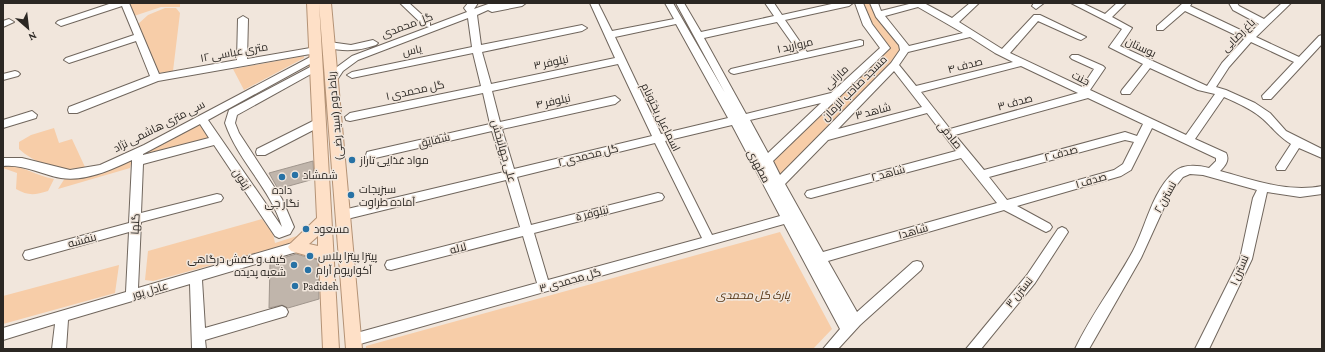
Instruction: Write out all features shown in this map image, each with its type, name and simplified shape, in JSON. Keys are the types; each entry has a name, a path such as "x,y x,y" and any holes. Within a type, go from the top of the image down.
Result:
{"main road":[{"name":"رباط دوم (سید رضی)","path":"313,3 319,55 319,122 331,349"},
{"name":"رباط دوم (سید رضی)","path":"325,3 319,55 332,81 353,345"},
{"path":"319,122 335,119"},
{"path":"296,247 324,220"},
{"path":"296,247 326,255"}],"street":[{"path":"61,23 120,3"},
{"path":"125,3 156,78"},
{"path":"404,3 427,24"},
{"name":"گل محمدی","path":"319,55 345,49 354,53 481,3"},
{"name":"گل محمدی","path":"332,81 354,53 471,8 499,3"},
{"path":"471,8 522,3"},
{"name":"اسماعیل بختونام","path":"594,3 658,138 709,240"},
{"name":"مطهری","path":"669,3 779,183 820,258 851,326"},
{"name":"مطهری","path":"680,3 738,118 786,219 851,326"},
{"path":"769,3 804,54"},
{"path":"697,36 849,3"},
{"name":"مارانی","path":"766,161 885,48 868,24 859,3"},
{"path":"874,3 879,15 904,44 905,50 972,34"},
{"path":"932,10 939,3"},
{"path":"953,22 975,3"},
{"name":"بوستان","path":"1075,3 1127,28 1114,47 1202,88 1210,89"},
{"path":"1106,18 1122,3"},
{"path":"1233,3 1236,8 1266,24"},
{"name":"باغ رضایی","path":"1210,89 1229,61 1287,3"},
{"path":"879,15 919,4"},
{"name":"جنت","path":"919,4 953,22 1004,53 1085,93 1222,156 1220,163 1211,172"},
{"path":"1160,28 1186,5 1251,39 1300,61"},
{"name":"علی جهانبخش","path":"471,8 477,49 496,126 544,287"},
{"path":"1004,53 1037,17 1081,37"},
{"path":"242,63 243,19"},
{"path":"609,35 680,21"},
{"name":"یاس","path":"352,75 582,28"},
{"path":"70,60 139,37"},
{"path":"1267,96 1322,38"},
{"name":"مروارید ۱","path":"734,71 804,54 860,43"},
{"name":"مسجد صاحب الزمان","path":"779,183 894,65 905,50"},
{"name":"۱۲ متری عباسی","path":"73,110 156,78 242,63 319,55"},
{"name":"سی متری هاشمی نژاد","path":"3,162 21,161 56,173 79,174 138,156 319,55"},
{"name":"زیتون","path":"202,119 279,233 286,231 288,227 278,202 234,134 230,123 233,113 319,55"},
{"path":"1075,57 1100,68 1085,93"},
{"name":"نیلوفر ۳","path":"486,87 621,60"},
{"name":"صدف ۴","path":"914,90 1012,66 1022,62"},
{"path":"1126,92 1149,63"},
{"name":"صادقی","path":"894,65 1005,205"},
{"path":"3,77 15,74"},
{"name":"گل محمدی ۱","path":"350,117 486,87"},
{"path":"1210,89 1222,92 1251,106 1266,116 1282,134 1297,143 1322,154"},
{"path":"1188,140 1222,92"},
{"name":"صدف ۳","path":"948,133 1085,93"},
{"name":"گل محمدی ۲","path":"343,215 738,118 834,96"},
{"name":"نیلوفر ۴","path":"496,126 615,100"},
{"name":"شاهد ۳","path":"823,137 929,109"},
{"path":"3,124 32,115"},
{"path":"261,152 319,122"},
{"name":"صدف ۱","path":"1005,205 1117,172 1127,167 1139,140 1149,123"},
{"name":"شقایق","path":"371,155 496,126"},
{"name":"صدف ۲","path":"982,175 1125,136 1139,140"},
{"path":"138,156 216,140"},
{"path":"1281,168 1297,143"},
{"name":"شاهد ۲","path":"811,194 964,153"},
{"name":"گلها","path":"132,296 138,156"},
{"name":"نسترن ۲","path":"1082,349 1137,254 1170,184 1180,173 1189,170 1211,172 1264,187 1296,193 1322,190"},
{"name":"نسترن ۱","path":"1202,349 1246,259 1259,198 1264,187"},
{"name":"نیلوفر ۵","path":"526,230 658,197"},
{"name":"بنفشه","path":"29,255 217,198"},
{"path":"1005,205 1046,227"},
{"name":"شاهد۱","path":"820,258 1005,205"},
{"name":"گل محمدی ۳","path":"353,345 544,287 786,219"},
{"name":"لاله","path":"391,265 526,230"},
{"name":"نسترن ۳","path":"973,349 1031,279 1062,232"},
{"name":"عادل پور","path":"3,334 296,247"},
{"path":"830,349 851,326 917,266"},
{"path":"196,277 196,345 282,312"},
{"path":"59,349 62,316"}],"green space":[{"path":"129,3 180,3 180,7 161,7 134,16"},
{"path":"861,3 872,3 902,44 902,50 892,64 780,178 769,161 885,51"},
{"path":"165,8 176,8 180,13 173,71 159,73 137,25 148,15"},
{"path":"304,56 304,58 244,90 233,69"},
{"path":"199,122 211,139 148,155 148,148"},
{"path":"54,128 59,143 72,139 85,167 67,169 50,166 26,155 19,149 19,142 31,135"},
{"path":"133,156 130,168 58,189 65,178"},
{"path":"3,164 16,166 41,176 54,179 48,191 35,194 24,193 16,189 17,173 3,168"},
{"path":"262,219 273,234 275,243 300,235 293,243 153,281 145,280 148,251"},
{"name":"پارک گل محمدی","path":"780,232 832,329 813,349 366,349 366,346"},
{"path":"119,265 115,293 3,324 3,296"}],"building":[{"name":"شمشاد","path":"313,161 314,179 278,189 269,173"},
{"name":"Padideh","path":"296,254 318,260 319,299 288,308 282,305 269,308 270,262"}],"place":[{"name":"مواد غذایی تاراز","path":"352,160"},
{"name":"شمشاد","path":"295,175"},
{"name":"داده نگار جی","path":"282,177"},
{"name":"سبزیجات آماده طراوت","path":"351,195"},
{"name":"مسعود","path":"306,229"},
{"name":"پیتزا پیتزا پلاس","path":"310,256"},
{"name":"کیف و کفش درگاهی شعبه پدیده","path":"294,265"},
{"name":"آکواریوم آرام","path":"308,270"},
{"name":"Padideh","path":"295,286"}]}
